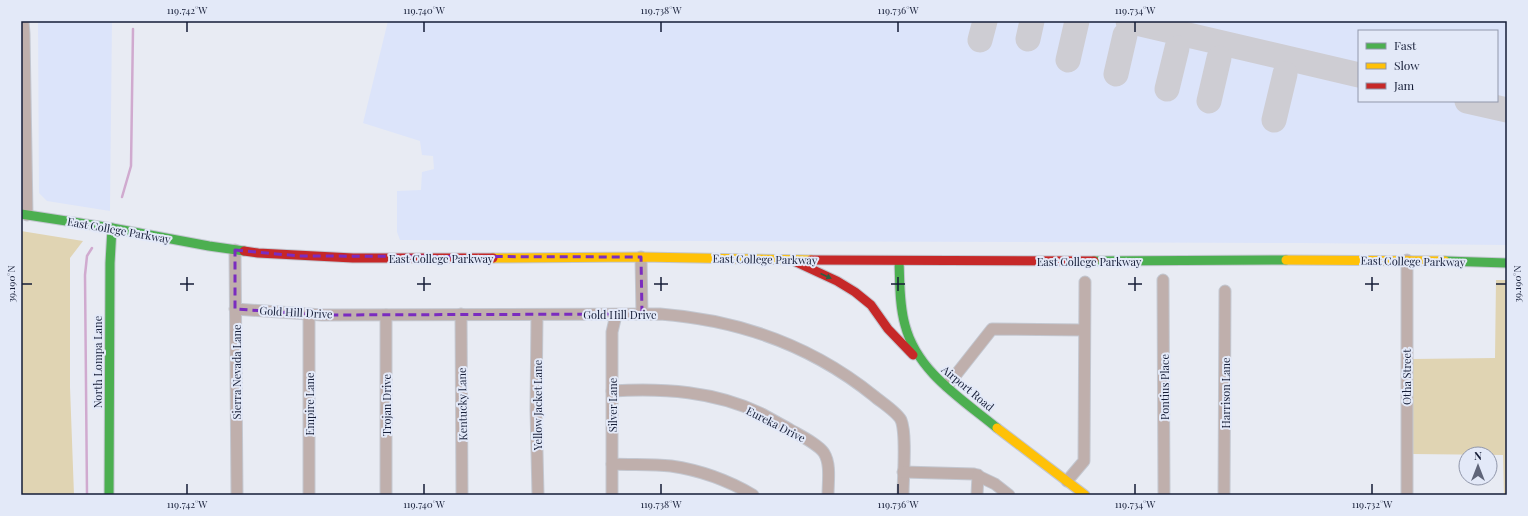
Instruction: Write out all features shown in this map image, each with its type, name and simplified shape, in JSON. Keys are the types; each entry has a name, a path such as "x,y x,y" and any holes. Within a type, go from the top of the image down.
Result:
{"main road":[{"name":"East College Parkway","path":"24,214 234,250 353,258 641,257 899,261 1407,260 1507,263"},
{"name":"North Lompa Lane","path":"109,495 110,263 112,228"},
{"path":"790,260 837,281 855,292 870,305 888,329 929,371"},
{"name":"Airport Road","path":"899,261 900,296 904,322 912,345 929,371 1000,430 1085,495"}],"street":[{"name":"East College Parkway","path":"23,21 24,214"},
{"name":"Sierra Nevada Lane","path":"234,250 236,309 237,495"},
{"path":"641,257 642,314"},
{"name":"Otha Street","path":"1407,260 1407,495"},
{"name":"Pontius Place","path":"1163,280 1164,495"},
{"path":"1067,481 1084,461 1085,282"},
{"name":"Harrison Lane","path":"1224,495 1225,291"},
{"name":"Gold Hill Drive","path":"236,309 309,314 673,315 713,320 755,331 785,342 840,372 899,416 904,430 903,495"},
{"name":"Empire Lane","path":"309,314 309,495"},
{"name":"Trojan Drive","path":"386,314 386,495"},
{"name":"Kentucky Lane","path":"461,314 462,495"},
{"name":"Yellow Jacket Lane","path":"537,314 536,409 538,495"},
{"name":"Silver Lane","path":"612,495 612,332 616,314"},
{"path":"947,386 992,329 1084,330"},
{"name":"Eureka Drive","path":"612,391 642,389 672,390 705,395 725,400 761,414 806,439 823,452 828,460 828,495"},
{"path":"612,464 671,466 700,472 742,488 753,495"},
{"path":"904,472 967,473 978,475 995,484 1009,495"},
{"path":"977,495 978,475"}],"highlighted area":[{"path":"235,250 299,256 641,257 642,314 322,315 235,309"}],"shaded area":[{"path":"38,21 112,21 110,211 47,201 39,193"},
{"path":"388,21 1507,21 1507,245 400,240 397,232 397,191 421,190 422,172 434,169 433,156 422,155 420,141 363,123"},
{"path":"21,231 83,241 70,258 70,387 74,495 21,495"},
{"path":"1496,280 1507,280 1507,495 1504,495 1503,455 1498,455 1498,446 1458,446 1458,454 1413,454 1412,359 1495,358"}],"waterway":[{"path":"122,197 131,166 133,29"},
{"path":"87,495 85,275 87,256 92,248"}],"taxiway":[{"path":"980,40 985,21"},
{"path":"1028,39 1032,21"},
{"path":"1068,60 1077,21"},
{"path":"1128,21 1358,75"},
{"path":"1116,74 1125,35"},
{"path":"1167,89 1177,48"},
{"path":"1209,101 1219,58"},
{"path":"1274,120 1285,74"},
{"path":"1471,102 1507,110"}],"traffic: fast":[{"path":"21,214 244,251"},
{"path":"109,495 110,263 112,228"},
{"path":"1094,261 1286,260"},
{"path":"899,261 900,293 903,317 911,342 930,371 956,395 997,428"},
{"path":"1445,261 1507,263"}],"traffic: slow":[{"path":"493,258 641,257 811,260"},
{"path":"1286,260 1445,261"},
{"path":"997,428 1085,495"}],"traffic: jam":[{"path":"244,251 353,258 493,258"},
{"path":"811,260 1094,261"},
{"path":"796,262 837,281 855,292 871,305 888,329 913,355"}]}
